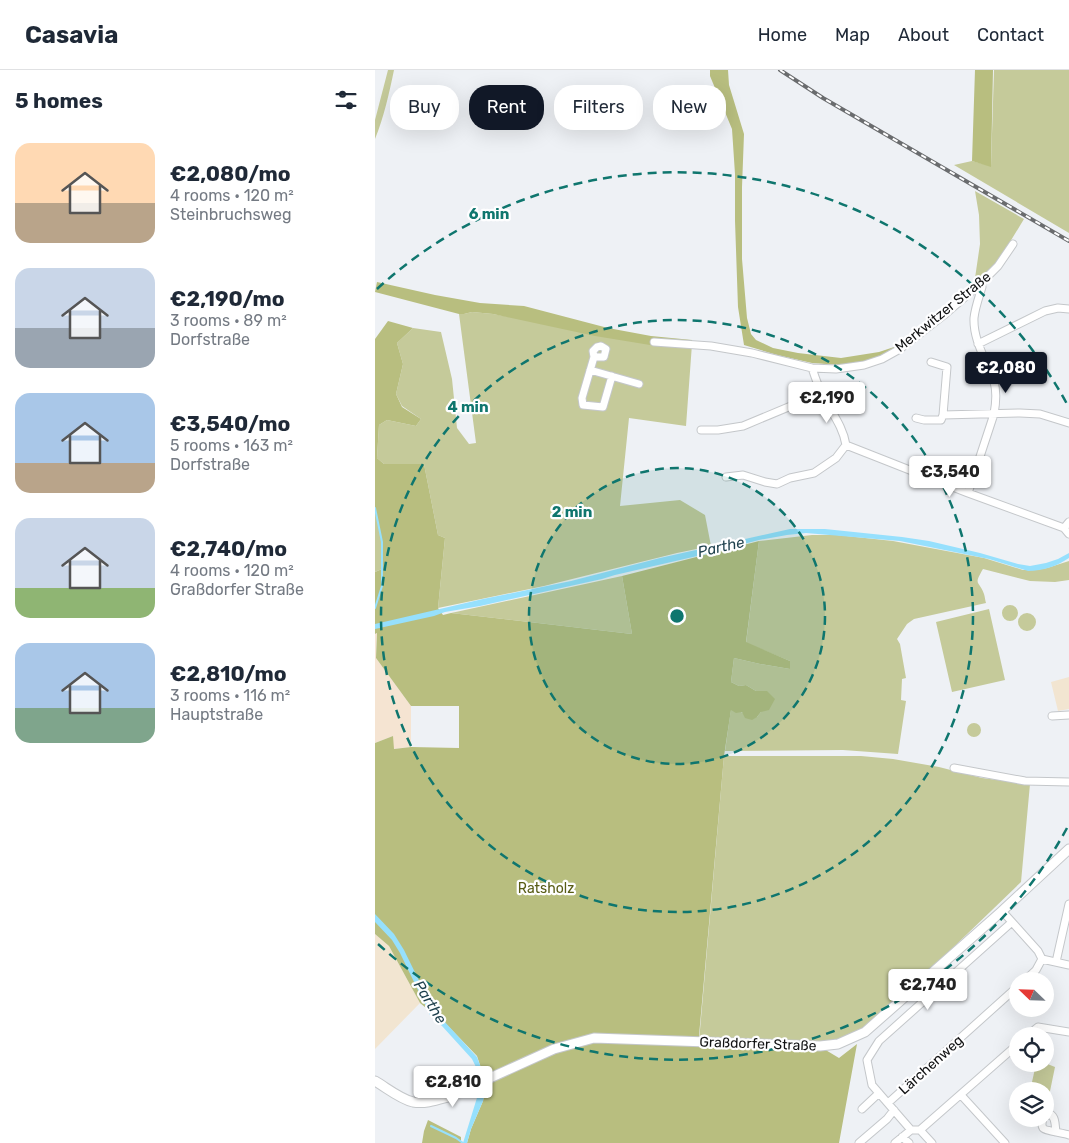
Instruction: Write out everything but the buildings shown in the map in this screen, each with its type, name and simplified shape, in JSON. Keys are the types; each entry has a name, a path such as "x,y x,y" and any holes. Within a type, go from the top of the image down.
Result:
{"street":[{"name":"Merkwitzer Straße","path":"654,342 711,346 752,353 812,368 836,369 864,365 882,359 900,349 944,315 998,266 1013,244"},
{"path":"968,493 995,414 996,400 995,384 978,344 975,327 974,317 982,287 981,283"},
{"path":"978,344 1045,311 1058,308 1069,310"},
{"path":"594,357 582,398 583,406 603,407 612,376"},
{"path":"915,418 941,420 943,415 947,367 931,362"},
{"path":"726,477 743,475 777,484 790,478 814,472 835,458 846,445 845,435 822,393 812,368"},
{"path":"590,370 639,384"},
{"path":"701,430 718,430 743,426 822,393"},
{"path":"943,415 1040,414 1069,423"},
{"path":"846,445 968,493 1066,525 1069,534"},
{"path":"1052,716 1069,715"},
{"path":"954,768 1025,781 1069,782"},
{"name":"Graßdorfer Straße","path":"375,1081 413,1102 436,1101 554,1049 594,1038 820,1046 838,1044 865,1032 1069,849"},
{"path":"1056,962 1069,904"},
{"path":"1002,910 1039,951 1042,959 1034,972"},
{"path":"911,1130 872,1085 867,1060 879,1041 1012,922"},
{"path":"1042,959 1069,965"},
{"name":"Lärchenweg","path":"888,1103 1009,994"},
{"path":"1054,1029 1069,1032"},
{"path":"895,1143 911,1130 920,1130 1009,1052"},
{"path":"862,1109 879,1093"},
{"path":"961,1095 1005,1143"},
{"path":"859,1143 895,1110"},
{"path":"1054,1121 1056,1132"},
{"path":"1042,1127 1047,1130 1069,1135"},
{"path":"920,1130 932,1143"},
{"path":"902,1137 909,1143"}],"shaded area":[{"path":"377,633 376,658 411,706 411,747 393,749 393,736 375,743 375,634"},
{"path":"1069,677 1069,709 1058,711 1051,682"},
{"path":"375,934 389,946 420,1003 375,1049"}],"green space":[{"path":"388,70 394,70 384,114 375,139 375,120"},
{"path":"710,70 728,70 729,85 744,134 742,259 747,318 751,334 756,340 773,348 841,358 879,352 903,344 873,361 841,365 812,363 744,345 738,307 732,129 726,115 726,85 714,85"},
{"path":"975,70 993,70 991,167 972,161"},
{"path":"994,70 1069,70 1069,233 954,165 972,161 991,166"},
{"path":"975,191 1024,219 996,265 974,285 980,244 979,215"},
{"path":"377,282 480,303 524,306 608,328 651,336 692,340 692,344 651,341 650,345 595,336 493,314 472,312 459,314 375,292"},
{"path":"472,312 651,341 692,344 686,426 629,418 620,506 680,500 705,515 711,546 544,586 438,608 445,538 438,535 424,464 384,464 377,458 379,425 387,420 416,426 421,419 402,406 396,394 403,364 397,343 413,328 441,332 452,379 457,428 469,444 476,443 459,314"},
{"name":"Ratsholz","path":"388,321 413,328 397,343 403,364 396,394 402,407 421,419 416,426 387,420 379,425 377,458 384,464 424,464 438,535 445,538 438,608 443,615 451,613 632,634 622,576 759,541 746,642 790,661 790,669 734,658 731,682 739,686 746,685 756,691 767,691 775,699 769,710 761,712 752,720 745,718 742,712 736,713 731,710 724,756 698,1047 824,1049 839,1058 857,1044 839,1143 467,1143 485,1091 483,1074 477,1056 448,1026 420,1003 389,946 375,934 375,743 393,736 394,749 411,747 459,748 459,706 411,706 376,658 375,572 382,569 382,542 375,508 375,339"},
{"path":"375,508 382,542 382,569 375,572"},
{"path":"812,535 837,535 893,541 984,558 1023,570 1047,568 1069,561 1069,580 1055,582 1030,581 983,569 978,578 978,583 986,603 914,619 907,624 897,639 900,644 906,678 902,679 901,700 906,701 898,754 843,750 725,751 731,709 757,717 761,712 767,691 756,691 746,685 739,686 731,682 734,658 790,669 790,661 746,643 759,541"},
{"path":"622,576 632,634 451,613"},
{"path":"1007,605 1013,605 1018,610 1016,619 1007,621 1002,616 1002,610"},
{"path":"989,609 1005,680 952,692 936,622"},
{"path":"1027,613 1033,616 1036,622 1033,628 1027,631 1021,628 1018,622 1021,616"},
{"path":"971,723 977,723 981,730 977,737 971,737 967,733 967,727"},
{"path":"724,756 861,756 893,759 939,767 982,778 1030,784 1021,882 909,990 860,1031 823,1043 699,1041"},
{"path":"1034,1072 1054,1072 1052,1082 1032,1082"},
{"path":"428,1120 461,1137 461,1143 422,1143"}],"water":[{"name":"Parthe","path":"790,529 825,529 929,541 1030,566 1058,559 1069,553 1069,558 1050,568 1028,571 989,559 900,541 806,533 759,540 602,579 445,612 375,629 375,624 571,581 660,558"},
{"path":"375,914 394,934 404,950 430,1003 477,1057 483,1074 485,1091 467,1143 463,1143 480,1088 479,1073 472,1059 430,1015 400,953 392,940 375,922"}],"waterway":[{"path":"375,508 382,542 382,586 375,608"},
{"path":"431,1126 463,1143"}],"railway":[{"path":"780,70 823,98 1069,241"}]}
